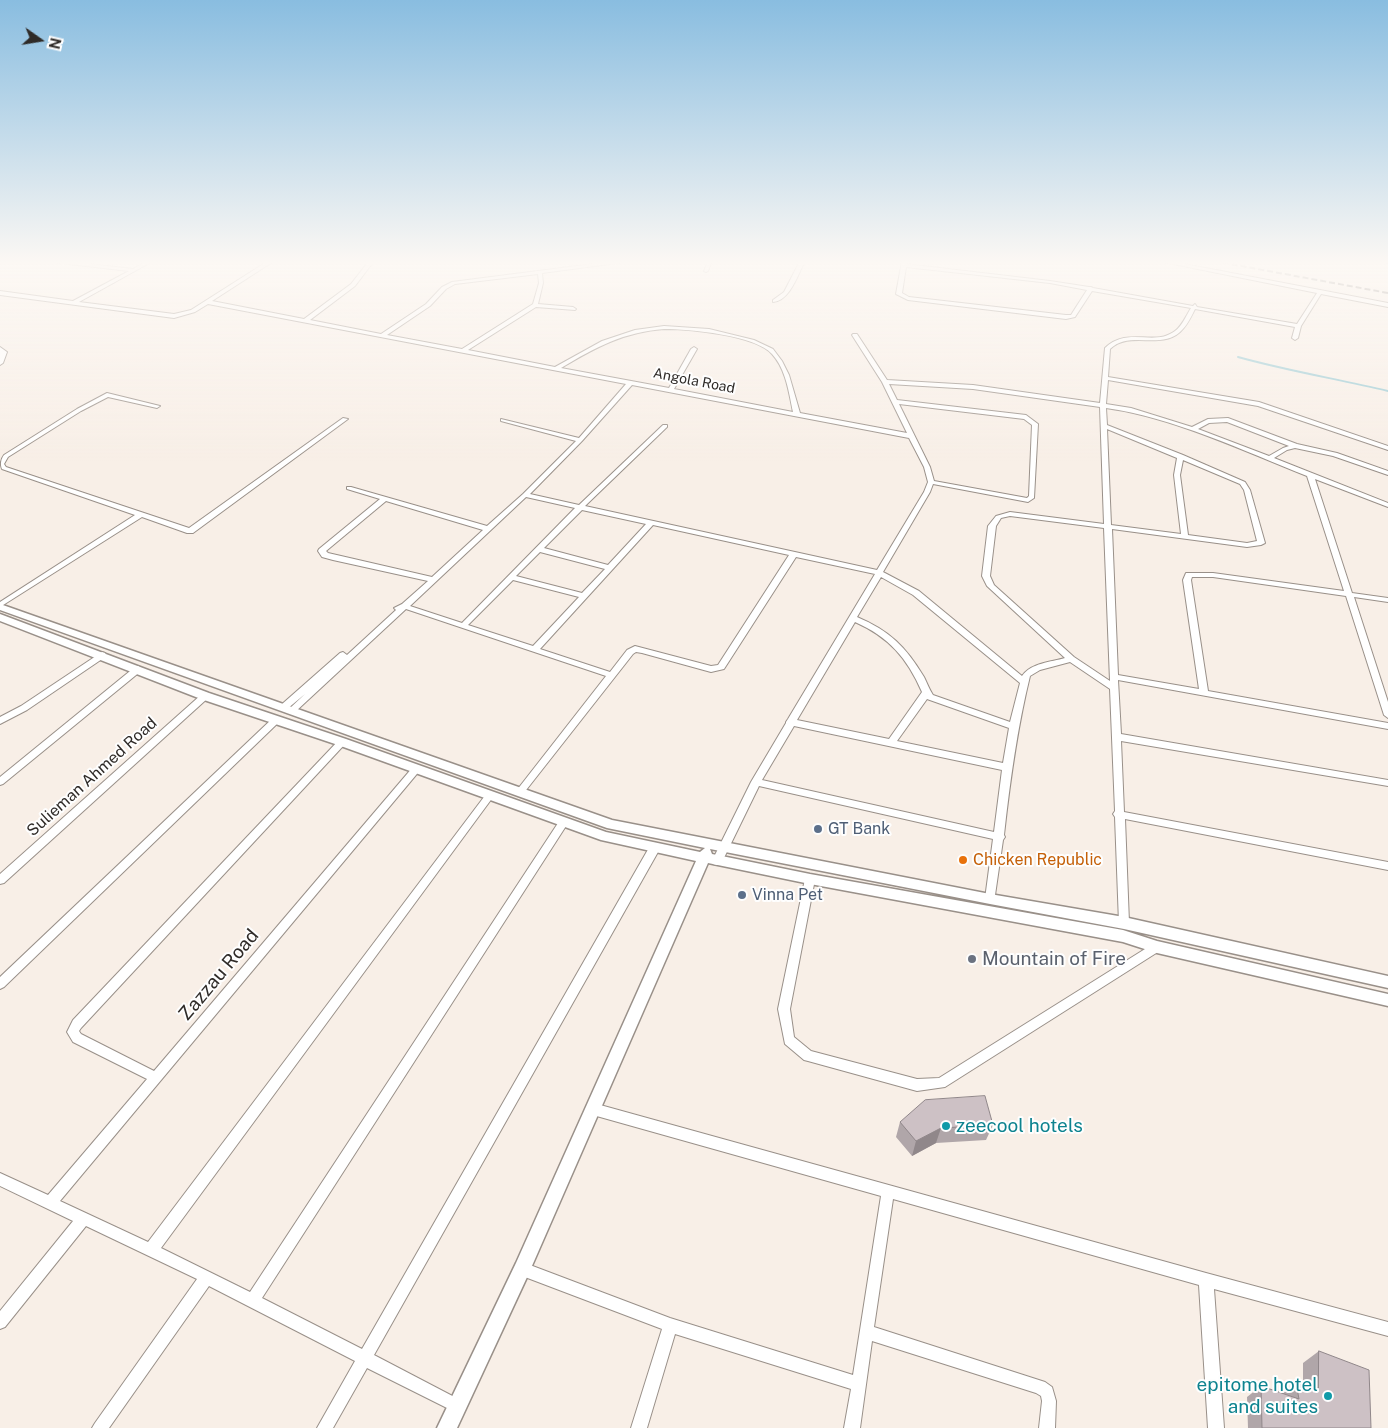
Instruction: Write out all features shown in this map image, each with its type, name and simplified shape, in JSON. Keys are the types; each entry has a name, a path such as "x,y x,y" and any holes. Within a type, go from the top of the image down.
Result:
{"street":[{"name":"Angola Road","path":"339,328 911,436"},
{"path":"381,336 393,328"},
{"path":"462,351 499,328"},
{"path":"557,368 591,348 631,332 679,328 714,332 755,342 773,352 789,380 797,414"},
{"path":"1124,923 1118,814 1118,737 1103,405 1107,349 1112,342 1120,339 1167,337 1177,332 1180,328"},
{"path":"1295,338 1298,328"},
{"path":"447,1428 713,853 853,618 927,492 931,482 926,467 885,382 854,334"},
{"path":"0,349 4,352 0,363"},
{"path":"671,390 694,349"},
{"path":"1105,378 1259,404 1388,448"},
{"path":"288,709 525,495 580,440 631,382"},
{"path":"885,382 973,387 1103,405 1151,415 1193,429 1388,505"},
{"path":"157,406 107,395 79,410 6,456 1,464 4,468 140,515 185,530 194,529 345,419"},
{"path":"895,402 1026,417 1035,424 1032,497 1023,501 931,482"},
{"path":"503,420 580,440"},
{"path":"1193,429 1208,421 1228,420 1295,446 1335,454 1388,473"},
{"path":"462,626 665,426"},
{"path":"1105,426 1243,483 1248,490 1261,543 1247,545 1027,516 1001,515 995,520 992,526 986,576 990,586 1071,659 1115,688"},
{"path":"1269,458 1295,446"},
{"path":"1181,456 1177,475 1185,536"},
{"path":"1310,475 1388,715"},
{"path":"349,488 488,529"},
{"path":"525,495 879,573 916,593 1024,682"},
{"path":"385,498 322,550 325,555 333,558 431,579"},
{"path":"1023,501 1027,516"},
{"path":"0,606 140,515"},
{"path":"535,649 651,523"},
{"path":"539,549 610,568"},
{"path":"520,792 630,652 635,649 711,669 721,667 794,554"},
{"path":"1204,693 1187,580 1189,575 1213,575 1388,600"},
{"path":"511,577 584,596"},
{"path":"0,606 611,825 810,879 1114,935 1157,947 1388,1000"},
{"path":"403,606 611,675"},
{"path":"0,617 205,696 342,742 605,837 654,849 713,853 1124,923 1388,982"},
{"path":"853,618 879,629 893,640 920,677 926,693 936,701 1015,727"},
{"path":"0,722 102,655"},
{"path":"990,899 1000,837 1006,767 1026,675 1037,668 1071,659"},
{"path":"0,782 138,669"},
{"path":"169,682 180,672"},
{"path":"1115,677 1204,693 1221,698 1388,726"},
{"path":"891,743 926,693"},
{"name":"Sulieman Ahmed Road","path":"0,880 205,696"},
{"path":"0,984 276,720"},
{"path":"790,722 1006,767"},
{"path":"1118,737 1388,783"},
{"path":"155,1077 76,1038 73,1032 77,1024 342,742"},
{"name":"Zazzau Road","path":"50,1203 416,769"},
{"path":"756,782 1000,837"},
{"path":"151,1250 490,795"},
{"path":"1118,814 1388,866"},
{"path":"252,1301 563,823"},
{"path":"325,1428 654,849"},
{"path":"810,879 784,1009 789,1040 808,1056 917,1084 942,1083 1157,947"},
{"path":"593,1110 1388,1329"},
{"path":"0,1179 208,1277 457,1406"},
{"path":"852,1428 888,1191"},
{"path":"0,1322 84,1218"},
{"path":"522,1269 670,1326 858,1384"},
{"path":"100,1428 208,1277"},
{"path":"1206,1280 1216,1428"},
{"path":"639,1428 670,1326"},
{"path":"868,1332 1040,1387 1047,1392 1049,1401 1047,1428"}],"building":[{"path":"985,1096 993,1125 941,1128 916,1141 900,1122 925,1100"},
{"name":"epitome hotel and suites","path":"1319,1351 1369,1370 1371,1428 1262,1428 1261,1386 1299,1399 1296,1383 1318,1388"}],"waterway":[{"path":"1238,357 1388,391"}],"place":[{"name":"GT Bank","path":"818,829"},
{"name":"Chicken Republic","path":"963,860"},
{"name":"Vinna Pet","path":"742,895"},
{"name":"Mountain of Fire","path":"972,959"},
{"name":"zeecool hotels","path":"946,1126"},
{"name":"epitome hotel and suites","path":"1328,1396"}]}
